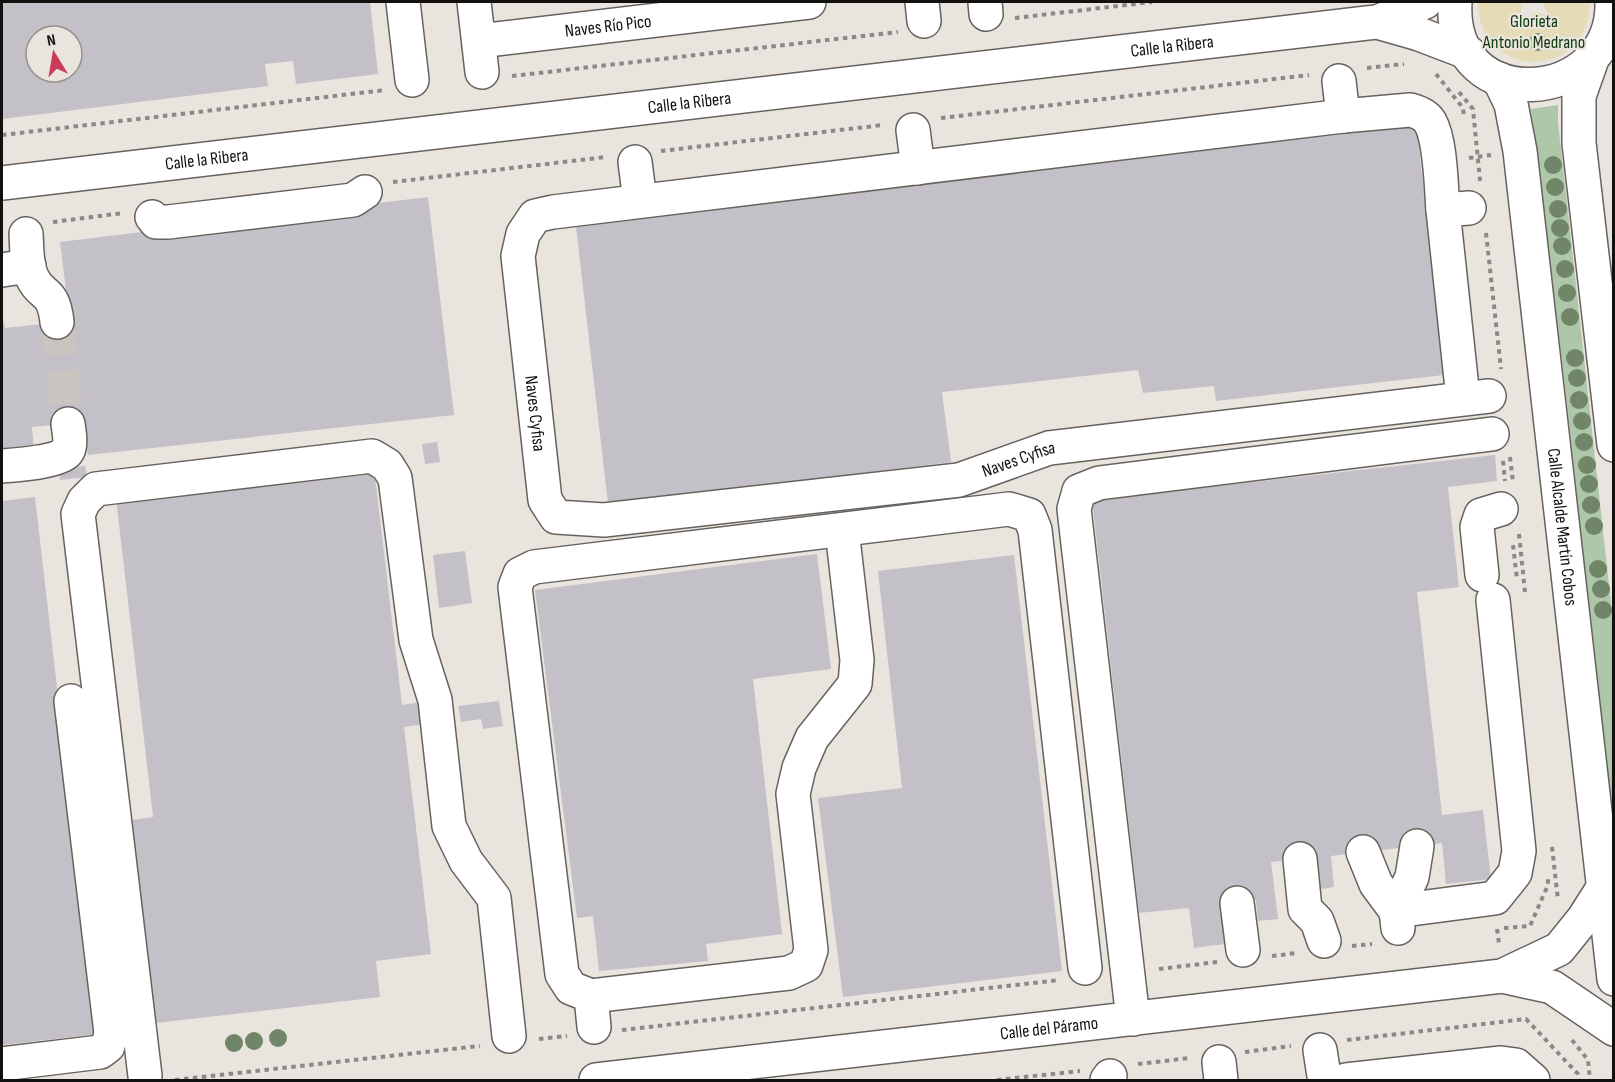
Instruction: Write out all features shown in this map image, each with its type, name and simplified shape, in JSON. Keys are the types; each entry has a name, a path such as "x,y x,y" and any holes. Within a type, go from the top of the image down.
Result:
{"street":[{"path":"401,85 404,2"},
{"path":"474,2 489,63"},
{"name":"Naves Río Pico","path":"489,63 809,2"},
{"name":"Calle la Ribera","path":"2,183 1377,22 1425,2"},
{"path":"1455,2 1458,30 1469,53 1482,68 1499,79 1523,86 1548,85 1571,77 1591,62"},
{"path":"1612,2 1611,33 1591,62 1579,96 1579,143 1614,445"},
{"name":"Calle la Ribera","path":"1377,22 1419,34 1469,53"},
{"path":"1338,75 1343,116"},
{"name":"Calle Alcalde Martín Cobos","path":"1499,79 1511,104 1520,151 1614,979"},
{"name":"Naves Cyfisa","path":"1410,110 1420,113 1430,122 1456,209 1476,397 1049,448 959,480 604,520 556,517 545,500 518,256 523,234 534,216 640,201 1343,116 1410,110"},
{"path":"912,124 918,168"},
{"path":"634,157 640,201"},
{"path":"140,215 156,222 168,222 353,200 377,187"},
{"path":"37,228 15,268 50,295 55,306 57,322"},
{"path":"2,466 37,462 65,454 68,450 68,424"},
{"path":"1133,1019 1074,509 1079,491 1099,483 1497,444"},
{"path":"157,1078 78,514 84,501 96,489 372,456 387,465 395,478 417,640 435,700 449,826 466,861 494,898 508,1040"},
{"path":"1397,922 1495,898 1515,873 1519,851 1498,588 1477,527 1481,515 1503,498"},
{"path":"842,530 857,660 855,684 812,738 799,768 793,794 811,950 806,965 789,973 594,1022 562,974 515,587 520,574 534,567 1009,509 1029,515 1035,530 1073,974"},
{"path":"2,1064 85,1068 108,1046 111,1033 71,702"},
{"path":"1397,922 1412,877 1417,846"},
{"path":"1363,852 1376,884 1397,922"},
{"path":"1300,859 1305,909 1317,921 1324,941"},
{"name":"Calle del Páramo","path":"596,1080 1502,976 1559,949 1584,918 1603,888"},
{"path":"1237,903 1243,950"},
{"name":"Calle del Páramo","path":"1502,976 1552,987 1614,1029"},
{"path":"1320,1050 1324,1076 1331,1080"},
{"path":"1346,1080 1501,1062 1516,1065 1533,1080"}],"path":[{"path":"994,11 1152,2"},
{"path":"489,63 916,18"},
{"path":"377,187 1338,75 1415,62"},
{"path":"1433,71 1463,108 1465,128"},
{"path":"2,135 401,85"},
{"path":"1467,148 1470,168"},
{"path":"37,228 140,215"},
{"path":"1497,444 1503,498"},
{"path":"1498,588 1512,543"},
{"path":"1530,926 1548,885 1547,846"},
{"path":"157,1078 508,1040 594,1022 1073,974"}],"green space":[{"path":"1558,105 1558,122 1613,621 1613,834 1566,394 1531,109"}],"sand":[{"name":"Glorieta Antonio Medrano","path":"1478,2 1522,2 1520,21 1537,12 1549,17 1543,2 1590,2 1585,28 1572,47 1554,58 1534,62 1513,58 1495,47 1483,28"}],"building":[{"path":"2,2 370,2 378,74 296,84 293,61 265,64 268,86 2,119"},
{"path":"1416,120 1444,375 1216,401 1214,386 1143,393 1138,370 942,392 951,462 608,504 575,218"},
{"path":"428,197 454,415 88,455 83,422 32,427 34,452 2,456 2,315 5,328 70,321 60,242"},
{"path":"437,442 440,462 425,464 422,444"},
{"path":"1495,455 1497,481 1448,487 1459,587 1417,592 1442,815 1483,810 1491,879 1446,884 1442,843 1331,856 1334,887 1322,889 1314,880 1312,858 1271,862 1278,919 1258,921 1256,900 1221,904 1225,944 1194,948 1189,908 1139,913 1092,500"},
{"path":"85,466 87,477 60,480 59,469"},
{"path":"374,468 402,705 422,702 425,724 404,727 431,954 376,961 380,997 156,1023 132,820 153,817 116,498"},
{"path":"35,497 97,1034 2,1045 2,501"},
{"path":"465,551 472,603 439,608 433,555"},
{"path":"817,554 831,669 753,679 782,934 706,944 708,961 599,971 593,916 577,918 535,590"},
{"path":"1014,555 1062,971 843,997 818,798 902,788 878,571"},
{"path":"499,701 503,726 483,729 481,719 461,722 458,706"}],"tunnel":[{"path":"57,322 68,424"}]}
